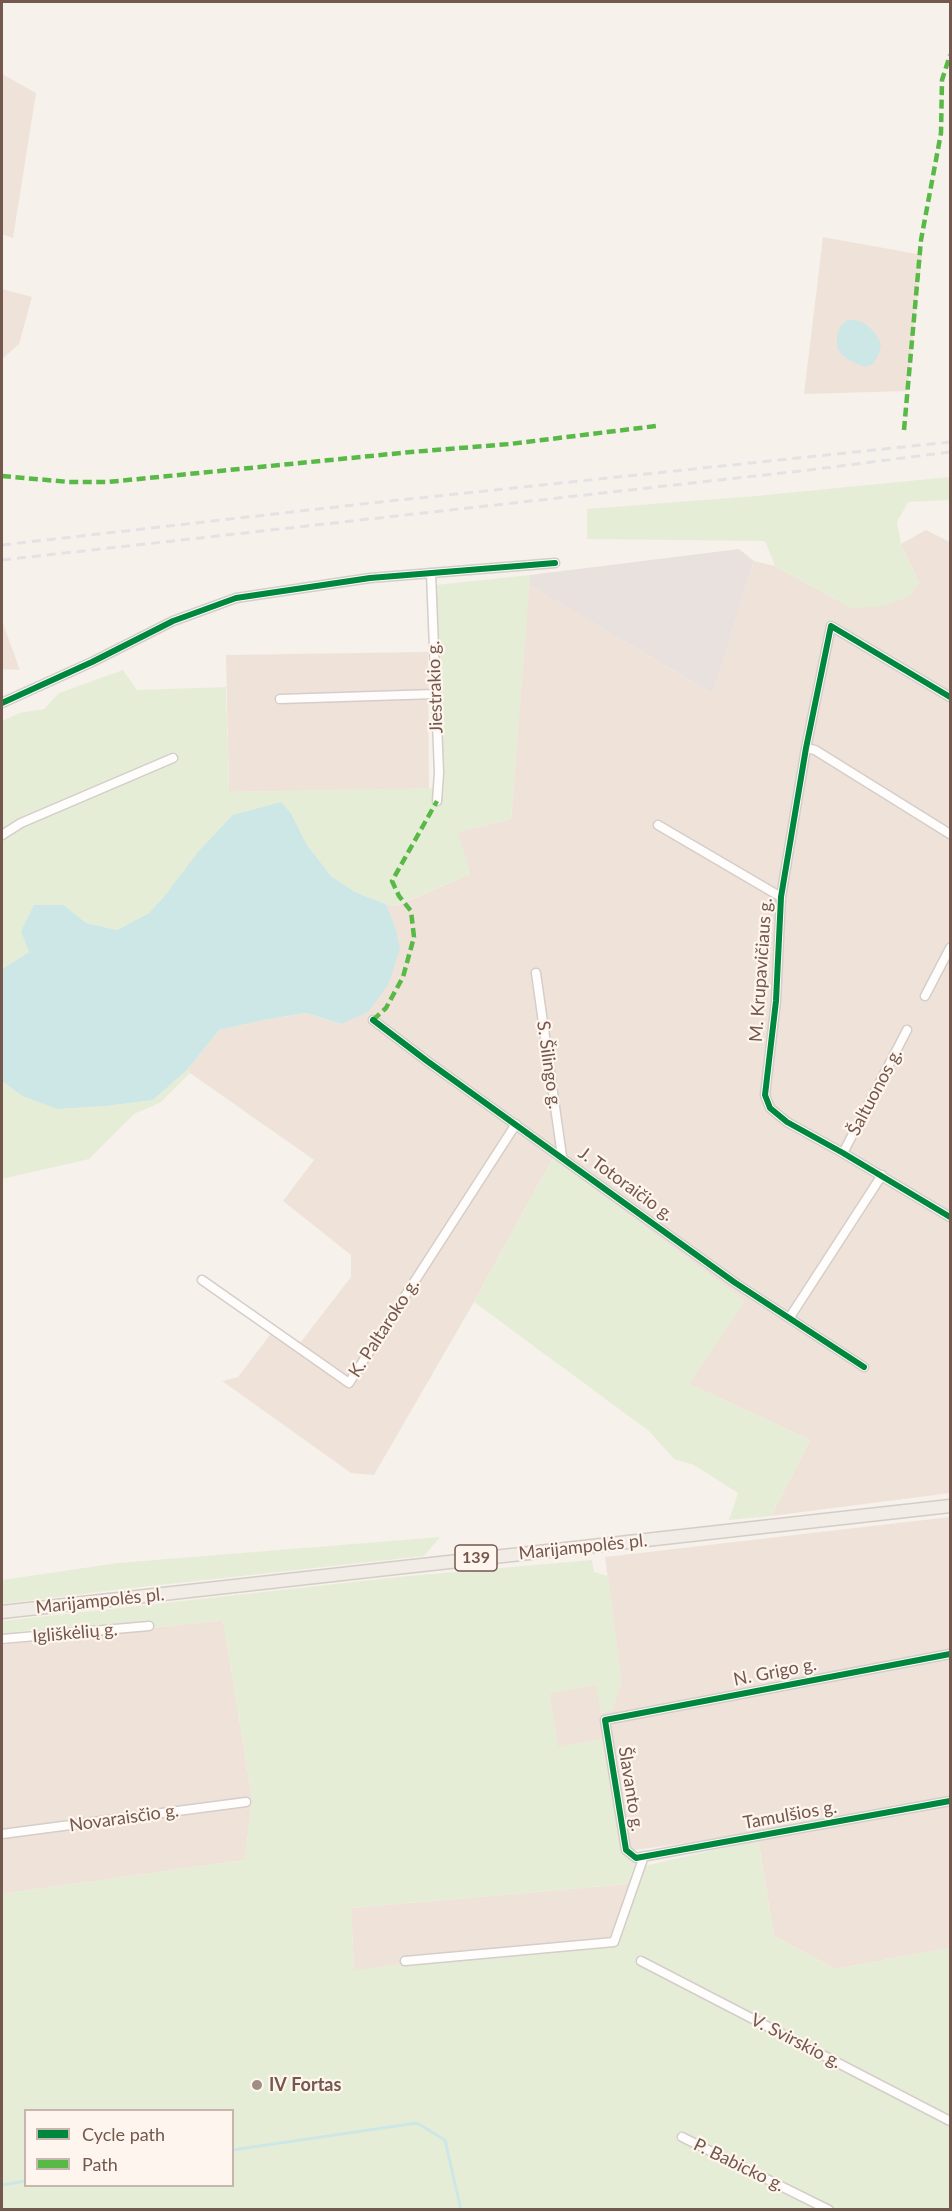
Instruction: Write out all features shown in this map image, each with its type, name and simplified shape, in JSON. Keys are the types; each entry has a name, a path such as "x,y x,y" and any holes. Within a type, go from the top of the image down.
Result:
{"main road":[{"name":"Marijampolės pl.","path":"2,1612 951,1506"}],"street":[{"path":"2,703 92,662 173,621 236,598 370,578 555,563"},
{"name":"Jiestrakio g.","path":"431,573 437,801"},
{"name":"M. Krupavičiaus g.","path":"951,697 831,626 806,748 781,897 776,1001 765,1095 770,1108 787,1122 951,1217"},
{"path":"280,699 435,694"},
{"path":"806,748 815,750 951,834"},
{"path":"2,836 21,823 173,758"},
{"path":"658,825 781,897"},
{"path":"925,996 951,948"},
{"name":"S. Šilingo g.","path":"536,973 562,1156"},
{"name":"J. Totoraičio g.","path":"373,1020 734,1282 864,1367"},
{"name":"Šaltuonos g.","path":"843,1153 907,1030"},
{"name":"K. Paltaroko g.","path":"202,1280 349,1383 516,1124"},
{"path":"790,1317 882,1175"},
{"name":"Igliškėlių g.","path":"2,1639 149,1626"},
{"name":"N. Grigo g.","path":"605,1720 951,1654"},
{"name":"Šlavanto g.","path":"605,1720 626,1850 640,1857"},
{"name":"Tamulšios g.","path":"640,1857 951,1801"},
{"name":"Novaraisčio g.","path":"2,1834 246,1802"},
{"path":"405,1961 614,1942 640,1857"},
{"name":"V. Svirskio g.","path":"641,1961 951,2121"},
{"name":"P. Babicko g.","path":"682,2137 829,2210"}],"shaded area":[{"path":"2,74 36,93 13,238 2,234"},
{"path":"823,237 922,255 907,391 804,394"},
{"path":"2,289 32,297 19,344 2,359"},
{"path":"926,530 950,542 950,1493 771,1516 810,1440 689,1384 553,1158 474,1302 374,1475 351,1473 222,1381 238,1377 276,1327 300,1343 351,1277 351,1255 283,1201 314,1160 190,1073 188,1069 219,1030 306,1013 341,1024 395,926 386,904 396,906 470,874 457,832 511,819 529,585 713,694 754,561 775,566 852,608 919,583 901,544"},
{"path":"739,549 754,561 713,694 529,585 530,575"},
{"path":"2,621 20,670 2,669"},
{"path":"428,652 429,789 229,792 226,655"},
{"path":"950,1517 950,1948 835,1969 774,1936 757,1833 621,1852 604,1739 558,1748 549,1693 597,1684 601,1713 613,1709 621,1681 605,1557"},
{"path":"223,1620 252,1797 245,1860 2,1894 2,1645"},
{"path":"636,1865 644,1866 618,1942 612,1945 556,1952 445,1959 354,1971 351,1908 627,1884"}],"green space":[{"path":"950,477 950,500 908,502 897,522 901,544 919,583 909,597 883,606 852,608 775,566 765,541 587,539 587,509 756,496"},
{"path":"530,575 511,819 458,832 470,874 395,906 386,904 355,892 331,876 307,845 291,813 281,802 266,808 167,893 149,913 117,930 86,923 64,905 29,952 2,969 2,721 20,713 44,709 59,693 123,670 137,690 226,687 229,792 444,788 436,585"},
{"path":"188,1069 190,1073 161,1102 134,1114 89,1159 2,1179 2,1081 22,1096 57,1109 106,1106 153,1100"},
{"path":"553,1158 745,1301 689,1384 810,1440 771,1516 729,1520 738,1493 694,1465 674,1459 649,1431 474,1302"},
{"path":"440,1537 424,1556 2,1604 2,1580 118,1563"},
{"path":"592,1560 594,1572 608,1576 621,1681 613,1710 601,1713 596,1685 549,1693 558,1747 604,1739 621,1852 636,1865 627,1884 351,1908 354,1970 445,1959 556,1952 612,1945 618,1942 644,1866 758,1840 774,1936 835,1969 950,1948 950,2209 2,2209 2,1894 245,1860 252,1797 223,1620 41,1641 38,1629 2,1634 2,1621 398,1577"}],"water":[{"path":"847,320 856,320 866,324 875,333 881,344 879,354 873,364 865,367 850,361 837,347 837,335"},
{"path":"281,802 291,813 307,845 331,876 355,892 386,904 395,926 400,949 388,985 368,1012 341,1024 306,1013 219,1030 188,1069 153,1100 57,1109 22,1096 2,1081 2,969 29,952 21,931 34,905 64,905 86,923 117,930 149,913 198,852 233,815"}],"waterway":[{"path":"234,2150 417,2123 445,2140 461,2210"},
{"path":"2,2185 24,2181"}],"railway":[{"path":"2,545 371,503 950,442"},
{"path":"2,560 809,470 950,452"}],"marked path":[{"path":"904,430 921,240 941,133 942,80 950,55"},
{"path":"2,476 69,482 108,482 510,444 656,426"},
{"path":"373,1020 386,1008 403,977 414,937 411,911 399,896 392,881 437,801"}],"cycle path":[{"path":"2,703 92,662 173,621 236,598 370,578 555,563"},
{"path":"950,697 831,626 806,748 781,897 776,1001 765,1095 770,1108 787,1122 950,1217"},
{"path":"373,1020 734,1282 864,1367"},
{"path":"950,1654 605,1720 626,1850 636,1858 950,1801"}],"place":[{"name":"IV Fortas","path":"257,2085"}]}
